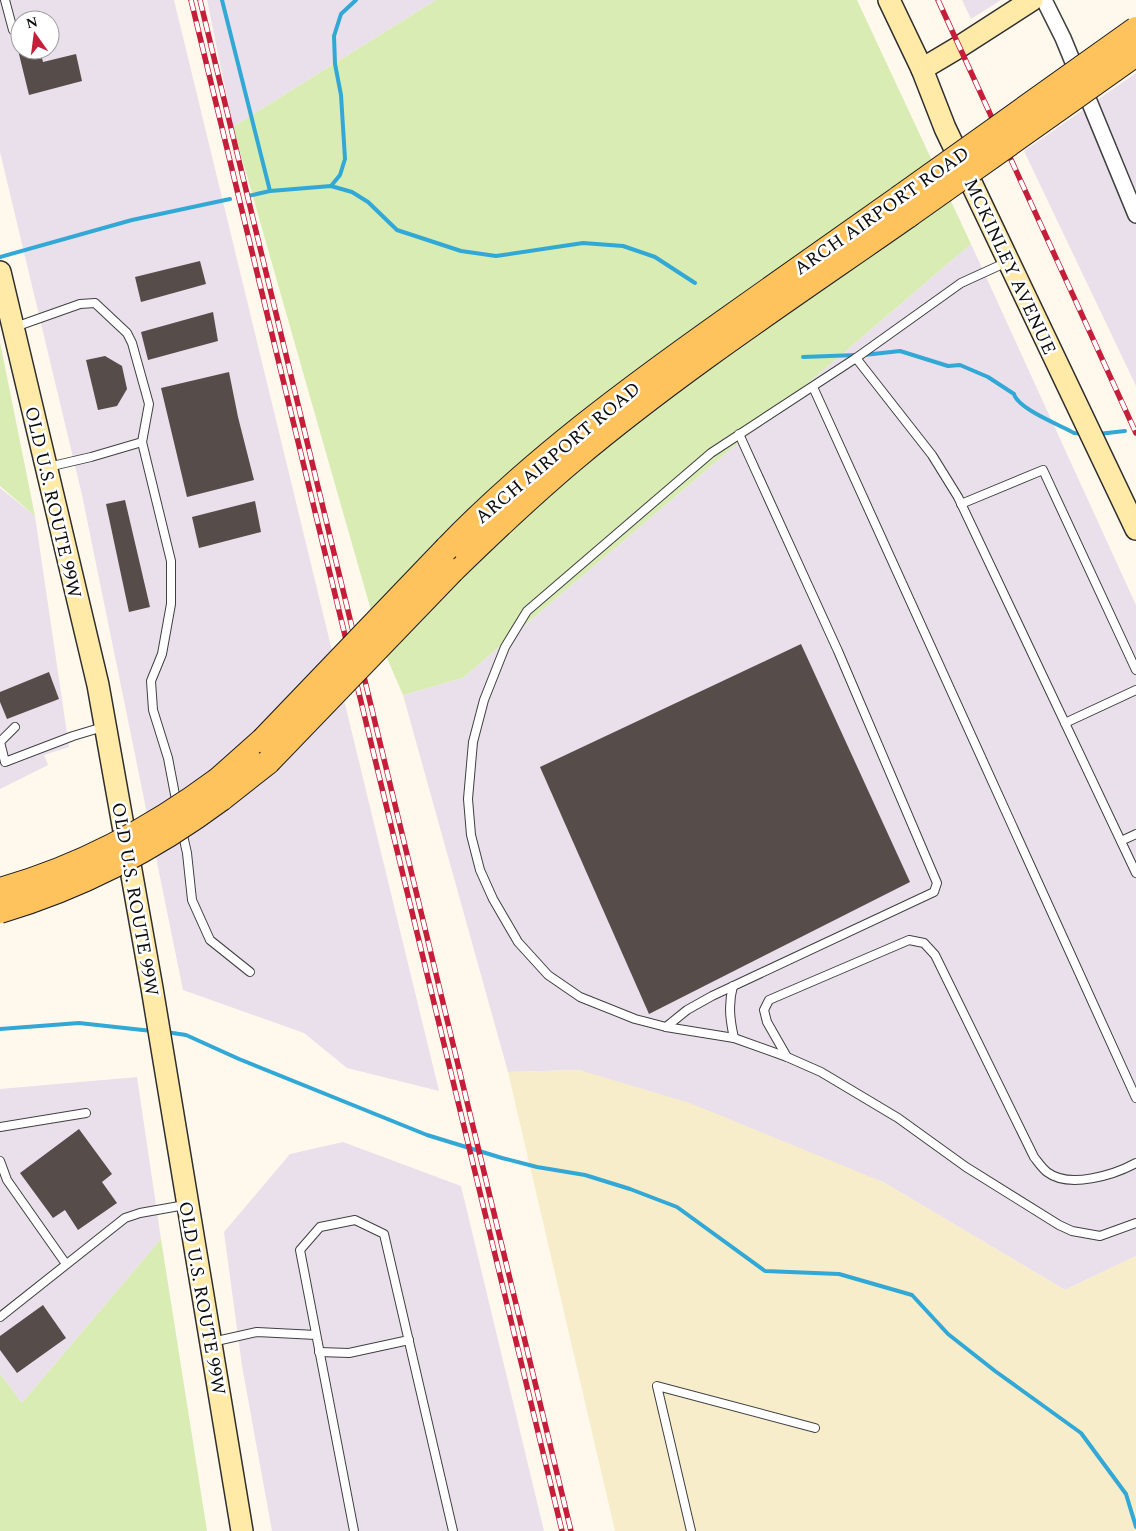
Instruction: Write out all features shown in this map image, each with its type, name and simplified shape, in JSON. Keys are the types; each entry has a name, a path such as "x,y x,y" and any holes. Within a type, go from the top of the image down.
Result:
{"main road":[{"name":"MCKINLEY AVENUE","path":"889,0 922,68 946,128 1136,529"},
{"path":"922,68 959,47 1032,0"},
{"name":"ARCH AIRPORT ROAD","path":"0,911 65,888 137,854 188,823 219,789 266,751 531,495 666,386 1136,29"},
{"name":"ARCH AIRPORT ROAD","path":"266,751 446,548 537,464 611,404 675,356 1136,54"},
{"name":"OLD U.S. ROUTE 99W","path":"0,272 98,685 152,988 242,1531"},
{"name":"ARCH AIRPORT ROAD","path":"0,890 52,874 111,847 187,803 219,789"}],"street":[{"path":"1044,0 1063,38 1136,215"}],"lane":[{"path":"5,0 10,19"},
{"path":"1009,262 962,283 856,358 710,453 527,611 505,646 484,700 473,742 468,799 471,835 480,870 492,899 518,942 548,976 580,997 635,1020 734,1038 788,1056 821,1072 898,1118 966,1167 1059,1225 1072,1231 1100,1236 1136,1223"},
{"path":"13,327 80,304 95,303 106,311 127,333 132,343 149,404 142,442 171,561 169,614 162,654 151,680 153,710 168,758 187,853 192,900 210,940 250,972"},
{"path":"856,358 932,455 961,504 1136,874"},
{"path":"813,387 1136,1098"},
{"path":"666,1027 687,1010 733,986 934,892 937,883 838,651 739,434"},
{"path":"46,467 91,457 142,442"},
{"path":"961,504 1043,470 1136,670"},
{"path":"1065,723 1136,690"},
{"path":"16,727 0,742 5,762 73,736 105,727"},
{"path":"1121,841 1136,834"},
{"path":"788,1056 768,1022 764,1010 769,1000 909,940 924,943 935,955 1034,1157 1047,1172 1062,1179 1079,1180 1122,1171 1136,1163"},
{"path":"733,986 730,999 730,1017 734,1038"},
{"path":"0,1127 86,1113"},
{"path":"0,1161 7,1180 66,1264"},
{"path":"1,1312 125,1218 140,1213 187,1204"},
{"path":"354,1531 300,1250 320,1227 355,1220 384,1234 453,1531"},
{"path":"210,1342 257,1332 316,1335"},
{"path":"319,1352 349,1353 409,1340"},
{"path":"691,1531 657,1386 815,1428"}],"shaded area":[{"path":"0,0 174,0 439,1091 347,1068 304,1033 183,990 82,495 0,152"},
{"path":"207,0 436,0 233,127"},
{"path":"962,0 1001,0 971,19"},
{"path":"1136,73 1136,386 1024,151"},
{"path":"971,244 1136,605 1136,1256 1065,1290 883,1182 579,1070 508,1072 403,695 463,678"},
{"path":"0,488 35,516 69,747 44,755 48,765 0,789"},
{"path":"579,1070 690,1103 883,1182 1065,1290 1136,1256 1136,1531 615,1531 508,1072"},
{"path":"137,1077 161,1239 22,1403 0,1374 0,1089"},
{"path":"343,1142 461,1186 544,1531 272,1531 242,1366 224,1232 290,1154"}],"green space":[{"path":"436,0 857,0 971,244 463,678 403,695 380,642 233,127"},
{"path":"0,342 35,516 0,486"},
{"path":"161,1239 207,1531 0,1531 0,1374 22,1403"}],"building":[{"path":"76,54 82,81 29,95 20,60 42,60 43,62 60,60 60,58"},
{"path":"200,261 206,284 141,302 135,277"},
{"path":"213,312 218,341 148,360 141,332"},
{"path":"105,356 122,366 127,389 117,406 98,410 86,360"},
{"path":"229,372 254,480 187,497 161,388"},
{"path":"125,500 150,607 129,612 106,504"},
{"path":"255,501 261,532 199,548 192,517"},
{"path":"801,644 910,882 649,1014 540,767"},
{"path":"49,672 59,699 7,719 0,702 0,692"},
{"path":"79,1129 112,1174 102,1182 117,1203 78,1230 65,1210 53,1218 20,1173"},
{"path":"43,1305 66,1338 17,1373 0,1350 0,1336"}],"waterway":[{"path":"222,0 270,191"},
{"path":"331,186 340,175 345,159 341,95 335,64 334,36 341,14 356,0"},
{"path":"248,196 270,191 331,186 352,192 368,202 397,230 461,251 496,256 583,243 623,246 655,257 695,283"},
{"path":"0,257 132,220 230,199"},
{"path":"864,355 900,351 948,366 960,365 988,377 1014,394 1017,400 1031,411 1074,433 1084,434"},
{"path":"803,357 857,355"},
{"path":"1098,434 1125,431"},
{"path":"0,1029 79,1023 152,1031"},
{"path":"166,1032 186,1035 239,1059 427,1135 537,1167 585,1175 630,1189 677,1207 765,1271 839,1274 912,1295 948,1334 995,1371 1081,1433 1126,1494 1136,1527"}],"railway":[{"path":"191,0 562,1531"},
{"path":"200,0 571,1531"},
{"path":"938,0 1136,433"}]}
